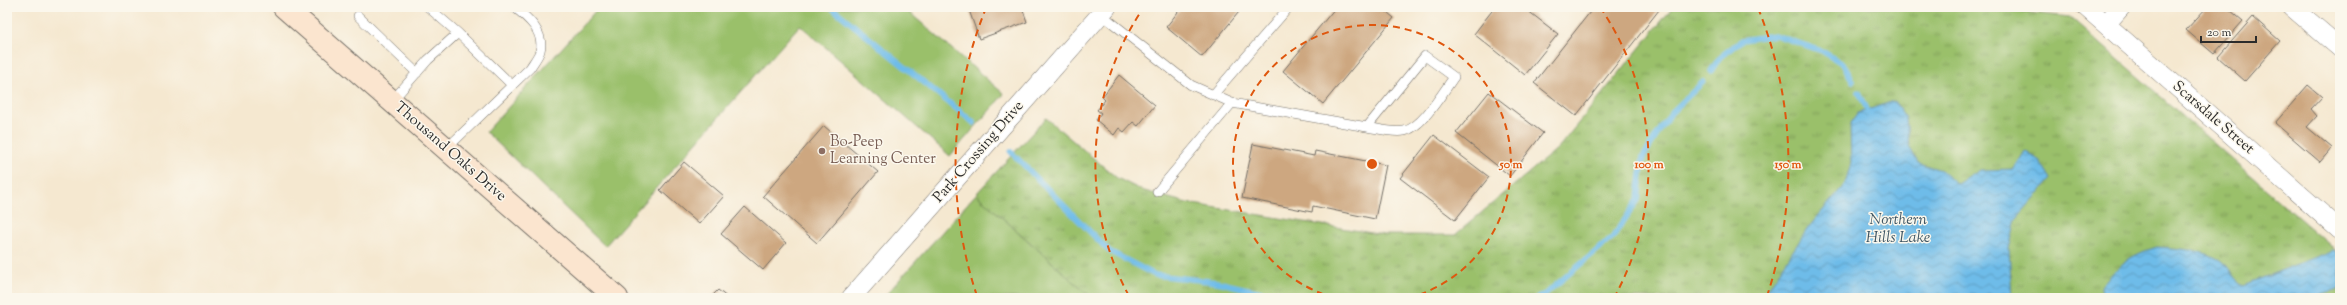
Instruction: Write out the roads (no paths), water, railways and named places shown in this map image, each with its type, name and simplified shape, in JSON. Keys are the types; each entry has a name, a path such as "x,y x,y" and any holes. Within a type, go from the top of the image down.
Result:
{"main road":[{"name":"Thousand Oaks Drive","path":"284,7 617,298"}],"street":[{"name":"Scarsdale Street","path":"2086,7 2340,230"},
{"path":"2106,24 2121,7"},
{"path":"2292,7 2340,48"},
{"name":"Park Crossing Drive","path":"851,298 1104,10"}],"lane":[{"path":"428,7 458,33 512,85"},
{"path":"446,149 530,68 540,51 539,37 534,24 514,7"},
{"path":"1213,95 1289,7"},
{"path":"1104,10 1191,86 1232,103 1388,131 1405,131 1421,120 1454,77 1425,56 1367,127"},
{"path":"358,16 417,73"},
{"path":"392,100 458,33"},
{"path":"1157,192 1232,103"}],"water":[{"name":"Northern Hills Lake","path":"1894,101 1906,118 1909,146 1918,163 1941,170 1958,184 1980,170 2014,169 2025,151 2040,161 2051,179 2016,219 2009,249 2012,298 1762,298 1808,228 1845,184 1851,164 1850,124 1858,113"},
{"path":"2157,247 2190,250 2207,254 2221,260 2234,277 2244,285 2334,250 2340,255 2340,288 2311,298 2102,298 2101,286 2119,266 2132,257"}],"waterway":[{"path":"831,7 974,123"},
{"path":"1711,71 1720,57 1742,40 1775,35 1822,51 1843,64 1853,81"},
{"path":"1538,298 1545,294 1613,237 1638,200 1643,157 1671,113 1703,82"},
{"path":"1859,92 1870,116"},
{"path":"1011,152 1109,251 1155,275 1217,282 1287,298"}],"place":[{"name":"Bo-Peep Learning Center","path":"822,151"}]}
